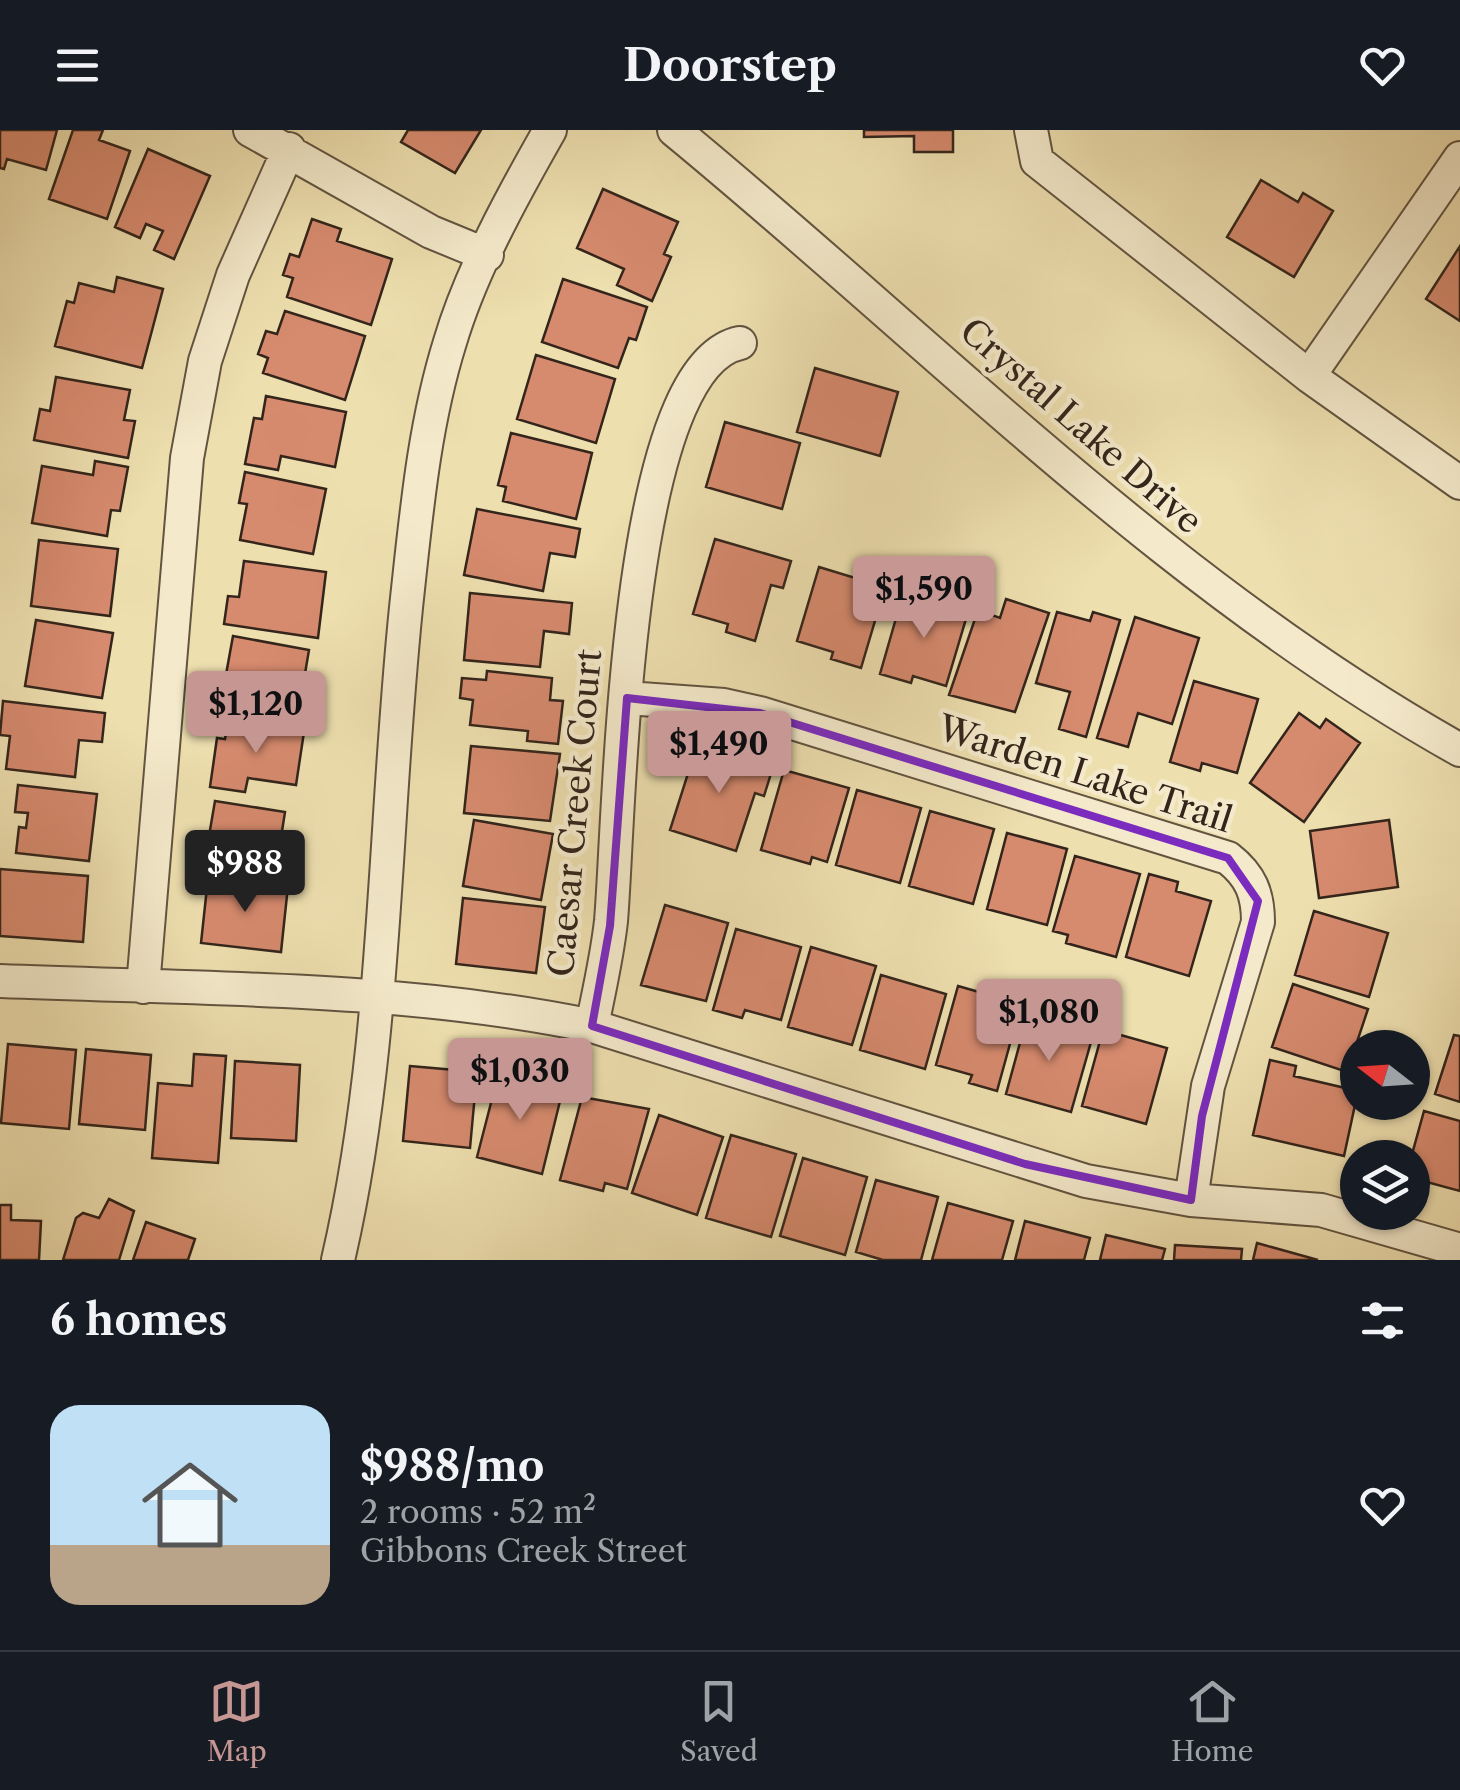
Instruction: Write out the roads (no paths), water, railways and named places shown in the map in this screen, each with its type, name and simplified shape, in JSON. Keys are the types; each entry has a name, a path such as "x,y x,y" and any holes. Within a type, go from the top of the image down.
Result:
{"street":[{"path":"250,130 431,232 487,255"},
{"path":"338,1260 348,1218 376,997 397,685 420,471 450,340 512,196 550,130"},
{"name":"Crystal Lake Drive","path":"674,130 1169,556 1303,655 1460,750"},
{"path":"1031,133 1037,162 1309,376 1460,483"},
{"path":"143,987 186,458 205,362 222,310 267,192 289,150"},
{"path":"1309,376 1424,216 1460,158"},
{"name":"Caesar Creek Court","path":"592,1026 610,926 641,550 666,446 700,367 724,346 740,343"},
{"name":"Warden Lake Trail","path":"627,698 710,704 760,713 1228,858 1242,869 1258,901 1258,922 1208,1086 1191,1200"},
{"path":"0,981 376,997 592,1026 1086,1181 1191,1200 1321,1210 1460,1250"}]}
